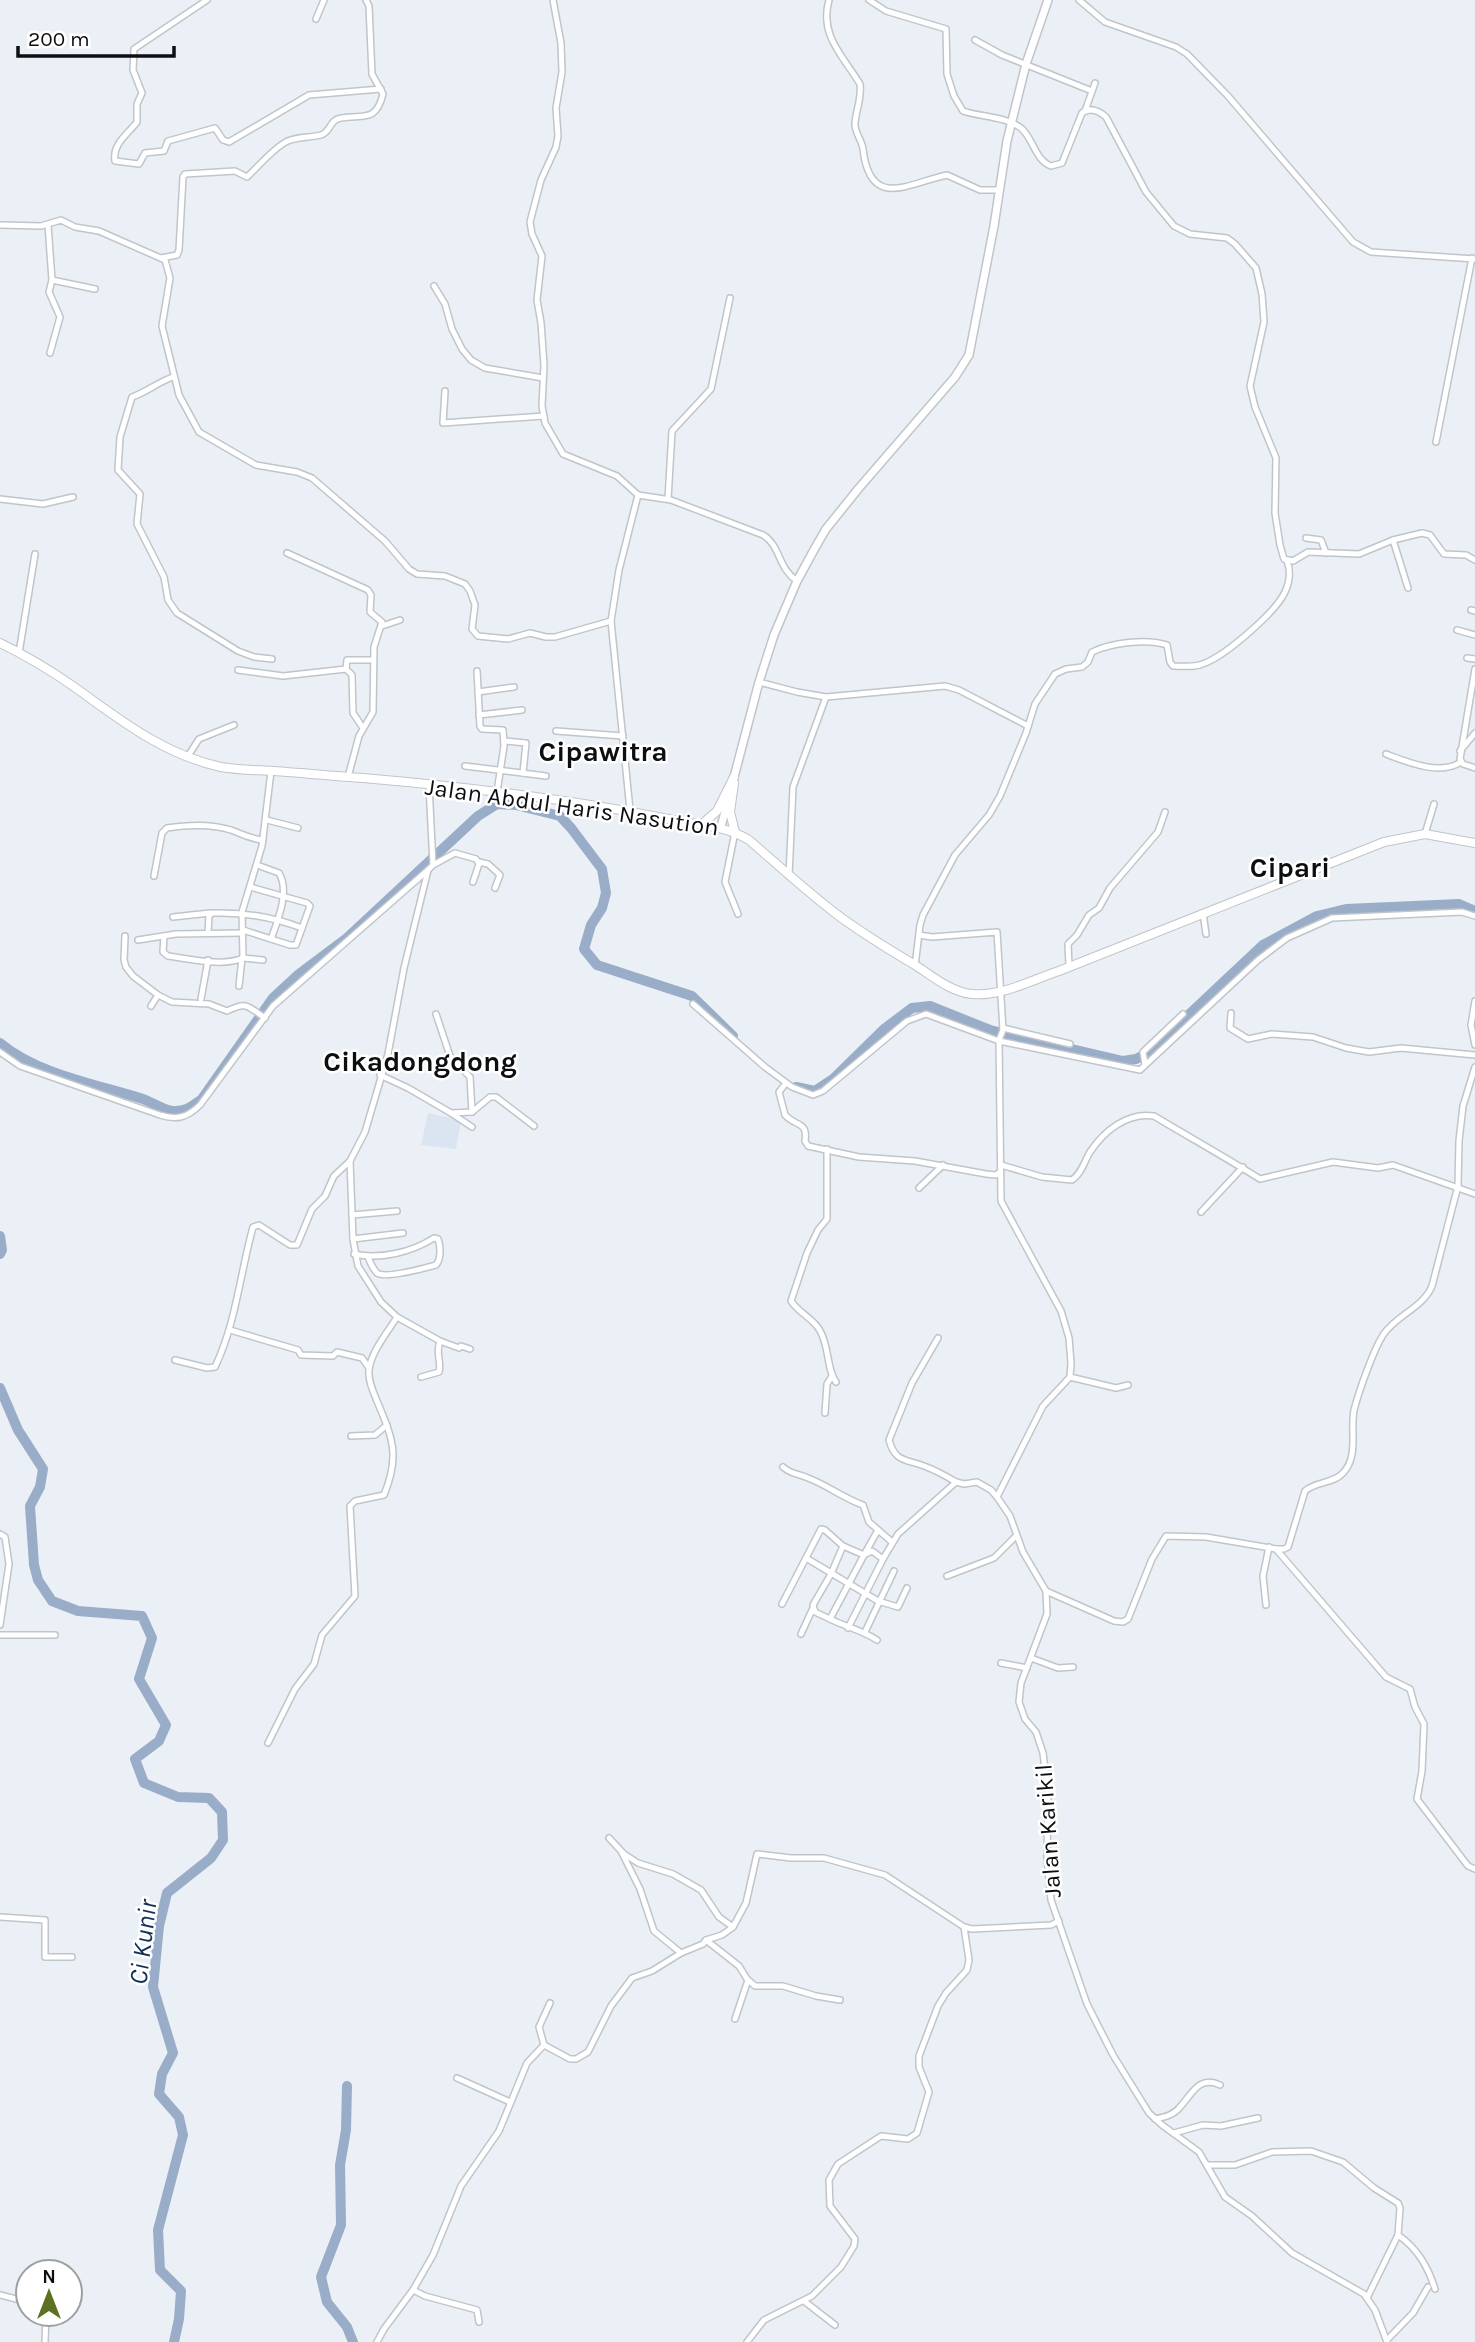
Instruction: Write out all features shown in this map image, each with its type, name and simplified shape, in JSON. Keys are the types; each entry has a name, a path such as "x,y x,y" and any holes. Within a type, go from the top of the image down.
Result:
{"main road":[{"name":"Jalan Abdul Haris Nasution","path":"0,643 71,684 121,722 169,750 221,767 496,793 630,810 677,821 722,827 749,840 835,913 915,966 959,991 984,994 1069,966 1384,842 1426,834 1475,843"},
{"path":"702,824 717,811 734,777"},
{"path":"734,777 730,812 735,832"}],"street":[{"path":"208,0 134,49 133,69 142,93 137,104 137,122 120,142 114,154 115,161 139,164 145,153 164,151 168,141 215,128 224,141 229,142 313,94 381,89"},
{"path":"316,19 324,0"},
{"path":"161,258 177,255 180,250 185,173 234,171 247,177 287,141 323,135 337,119 370,117 383,98 372,74 367,0"},
{"path":"553,0 562,53 556,108 558,136 541,180 530,222 532,234 542,256 537,300 541,323 544,416 563,454 617,476 638,495 668,499 767,537 786,573 797,582"},
{"path":"829,0 825,16 827,30 861,89 855,127 862,143 868,173 882,186 890,189 909,187 947,175 980,190 999,190"},
{"path":"869,0 886,11 944,27 948,31 947,74 958,107 968,113 1012,122 1023,130 1046,164 1056,166 1062,163 1095,83"},
{"path":"722,827 759,682 774,635 797,582 826,529 963,366 973,342 1012,122 1048,0"},
{"path":"1079,0 1105,22 1176,47 1187,54 1228,96 1353,242 1371,252 1473,258 1436,442"},
{"path":"975,40 996,52 1092,91"},
{"path":"915,966 923,915 955,855 989,815 1000,796 1035,704 1055,674 1082,667 1095,650 1116,645 1161,643 1167,645 1173,666 1206,663 1241,639 1279,602 1289,579 1290,567 1281,553 1275,513 1276,458 1255,407 1250,386 1264,322 1261,284 1256,268 1227,238 1190,234 1174,226 1146,192 1106,117 1098,111 1085,111"},
{"path":"0,225 48,225 57,220 64,221 75,227 99,231 161,258 168,266 170,284 161,323 173,377 196,428 256,465 297,472 312,478 385,541 409,569 417,574 445,576 466,584 475,604 472,629 478,636 508,639 530,633 555,637 611,621"},
{"path":"48,225 52,280 49,292 60,314 60,323 50,353"},
{"path":"52,280 95,289"},
{"path":"434,286 445,304 452,329 462,349 471,360 485,368 543,377"},
{"path":"668,499 672,431 710,389 730,298"},
{"path":"173,377 157,382 143,394 132,397 120,437 118,470 141,494 136,519 138,528 165,579 168,600 179,615 243,653 272,659"},
{"path":"445,391 443,423 544,416"},
{"path":"630,810 611,621 619,570 638,495"},
{"path":"0,499 43,504 73,497"},
{"path":"1287,561 1293,561 1308,552 1364,553 1393,540 1416,534 1428,534 1444,554 1463,555 1475,560"},
{"path":"1306,538 1321,540 1326,553"},
{"path":"1393,540 1408,588"},
{"path":"287,553 368,590 371,595 370,612 382,622 374,647 373,712 363,728 348,777"},
{"path":"19,653 35,554"},
{"path":"382,626 400,620"},
{"path":"1457,630 1475,635"},
{"path":"1467,658 1475,659"},
{"path":"346,669 347,660 373,660"},
{"path":"1461,762 1460,751 1472,704 1475,668"},
{"path":"238,670 284,676 346,669"},
{"path":"346,669 352,675 353,713 363,728"},
{"path":"477,671 482,729 503,730"},
{"path":"759,682 826,696 945,686 959,690 1028,726"},
{"path":"478,692 514,687"},
{"path":"789,876 793,787 826,696"},
{"path":"479,715 522,710"},
{"path":"496,793 505,741 501,712"},
{"path":"188,757 199,739 234,725"},
{"path":"556,731 623,736"},
{"path":"1460,751 1475,733"},
{"path":"505,741 526,743 523,773"},
{"path":"1386,754 1419,766 1455,766 1461,762"},
{"path":"1461,762 1475,768"},
{"path":"465,766 546,776"},
{"path":"239,986 243,958 243,912 267,820 271,771"},
{"path":"175,1360 214,1368 224,1350 230,1330 254,1226 259,1225 290,1245 297,1245 312,1209 325,1196 334,1176 351,1161 365,1132 388,1054 404,968 431,863 429,785"},
{"path":"1426,834 1434,804"},
{"path":"1069,966 1068,944 1089,915 1099,908 1110,888 1158,832 1165,812"},
{"path":"267,820 298,828"},
{"path":"153,876 162,833 167,828 213,828 263,840"},
{"path":"735,832 725,882 737,914"},
{"path":"0,1052 20,1066 160,1115 180,1118 200,1105 262,1016 431,863 455,853 476,859 488,864 500,875 495,888"},
{"path":"473,882 479,862"},
{"path":"257,865 281,875 282,895 271,939"},
{"path":"138,940 243,932 296,945 309,904 250,887"},
{"path":"173,917 243,912 278,919 302,928"},
{"path":"1203,912 1206,934"},
{"path":"693,1004 765,1067 786,1083 809,1094 819,1094 907,1021 923,1015 934,1016 999,1040 1140,1070 1273,947 1328,919 1443,912 1465,912 1475,916"},
{"path":"208,933 210,913"},
{"path":"919,935 932,937 997,931 1003,1029 999,1040 1001,1201 1064,1318 1071,1363 1070,1377 1044,1406 997,1497"},
{"path":"125,936 126,967 158,995 172,1002 209,1004 225,1011 242,1005 262,1016"},
{"path":"164,936 165,955 208,960 263,960"},
{"path":"201,999 208,960"},
{"path":"151,1006 158,995"},
{"path":"1475,1001 1471,1025 1475,1045"},
{"path":"1231,1013 1231,1029 1248,1039 1272,1034 1315,1038 1369,1052 1401,1048 1475,1055"},
{"path":"436,1014 450,1056 470,1077 472,1112"},
{"path":"1145,1064 1143,1055 1183,1014"},
{"path":"1003,1029 1070,1044"},
{"path":"938,1338 912,1383 889,1440 893,1453 903,1460 925,1466 956,1482 977,1482 997,1497 1010,1516 1016,1536 1046,1591 1123,1622 1128,1619 1152,1559 1166,1536 1206,1537 1273,1548 1288,1547 1305,1491 1336,1479 1350,1462 1355,1409 1381,1339 1400,1316 1429,1293 1457,1187 1463,1106 1475,1067"},
{"path":"380,1075 408,1088 472,1127"},
{"path":"786,1083 779,1092 785,1115 804,1128 806,1145 859,1157 943,1165 986,1174 996,1175 1000,1168"},
{"path":"451,1113 472,1112 493,1096 534,1126"},
{"path":"1000,1168 1072,1180 1080,1174 1091,1151 1117,1124 1126,1119 1148,1115 1263,1179 1333,1163 1378,1168 1398,1166 1475,1194"},
{"path":"827,1149 826,1220 807,1253 791,1301 798,1311 819,1329 826,1342 832,1376 836,1382"},
{"path":"351,1161 354,1254 366,1281 381,1302 397,1317 440,1341 458,1348 461,1346 470,1349"},
{"path":"919,1188 943,1165"},
{"path":"1201,1212 1243,1167"},
{"path":"352,1215 397,1211"},
{"path":"353,1238 403,1233"},
{"path":"354,1254 368,1257 419,1248 434,1238 438,1239 440,1244 436,1265 390,1275 376,1272 368,1257"},
{"path":"369,1368 374,1354 397,1317"},
{"path":"230,1330 298,1350 301,1355 333,1356 337,1352 361,1357 369,1368 372,1388 393,1446 392,1468 385,1493 380,1498 355,1501 350,1506 355,1596 322,1635 314,1664 295,1689 268,1743"},
{"path":"421,1377 439,1372 436,1353 440,1341"},
{"path":"825,1413 827,1384 832,1376"},
{"path":"1070,1377 1116,1388 1128,1385"},
{"path":"351,1436 375,1435 387,1425"},
{"path":"783,1467 791,1474 807,1477 844,1498 863,1505 869,1522 892,1542"},
{"path":"848,1628 892,1542 956,1482"},
{"path":"782,1604 822,1529 844,1546 864,1555"},
{"path":"830,1619 878,1530"},
{"path":"0,1534 5,1537 9,1564 0,1625"},
{"path":"947,1576 994,1558 1016,1536"},
{"path":"801,1634 844,1546"},
{"path":"1266,1605 1263,1576 1273,1548"},
{"path":"1273,1548 1386,1677 1411,1690 1415,1707 1424,1724 1422,1771 1417,1799 1468,1866 1475,1869"},
{"path":"864,1555 872,1551 883,1559"},
{"path":"806,1558 878,1601 898,1606 907,1588"},
{"path":"865,1632 894,1571"},
{"name":"Jalan Karikil","path":"1046,1591 1047,1614 1021,1683 1019,1702 1026,1719 1036,1731 1043,1753 1048,1794 1047,1857 1051,1900 1087,2004 1113,2055 1155,2119 1199,2152 1221,2193 1252,2216 1292,2253 1367,2298"},
{"path":"813,1608 815,1612 848,1628 865,1632 877,1640"},
{"path":"0,1635 55,1636"},
{"path":"1031,1658 1058,1668 1073,1667"},
{"path":"1001,1663 1026,1668"},
{"path":"610,1838 640,1889 653,1929 681,1953"},
{"path":"618,1848 638,1863 673,1874 698,1888 719,1917 733,1927"},
{"path":"550,2003 539,2027 544,2045 570,2059 583,2056 588,2052 604,2017 632,1978 652,1971 733,1927 746,1903 756,1856 760,1853 791,1858 824,1858 887,1875 964,1927 1051,1925 1059,1921"},
{"path":"0,1917 45,1920 45,1957 72,1958"},
{"path":"747,2342 764,2320 813,2296 841,2267 855,2243 853,2235 833,2212 828,2200 829,2180 833,2169 881,2136 908,2139 917,2133 929,2092 919,2067 919,2056 938,2006 967,1970 969,1960 964,1927"},
{"path":"706,1940 739,1966 755,1986 783,1986 840,2000"},
{"path":"735,2019 748,1980"},
{"path":"377,2342 413,2290 433,2255 461,2186 499,2131 527,2063 544,2045"},
{"path":"457,2078 510,2102"},
{"path":"1155,2119 1169,2116 1177,2110 1198,2085 1211,2082 1220,2085"},
{"path":"1174,2133 1203,2124 1223,2126 1258,2118"},
{"path":"1207,2165 1235,2165 1272,2152 1311,2151 1343,2162 1374,2188 1398,2203 1400,2208 1398,2235 1367,2298 1375,2310 1387,2341 1413,2313 1428,2287"},
{"path":"1398,2235 1422,2258 1435,2289"},
{"path":"413,2290 425,2296 477,2310 480,2322"},
{"path":"804,2301 835,2325"}],"shaded area":[{"path":"428,1113 461,1120 456,1149 421,1145"}],"waterway":[{"path":"0,1043 15,1054 50,1071 143,1099 169,1110 182,1111 189,1108 202,1099 273,998 299,974 347,938 478,816 497,804 516,805 560,816 602,869 606,893 602,908 591,925 584,949 597,965 692,996 733,1036"},
{"path":"796,1087 815,1091 833,1079 884,1029 912,1008 930,1006 990,1030 1123,1061 1136,1059 1148,1053 1263,945 1317,916 1346,909 1459,904 1475,911"},
{"name":"Ci Kunir","path":"0,1236 0,1254"},
{"name":"Ci Kunir","path":"0,1388 18,1430 43,1469 40,1487 30,1506 34,1565 38,1580 52,1601 78,1611 142,1616 152,1638 139,1679 166,1725 159,1741 135,1759 144,1783 178,1797 209,1798 222,1812 223,1840 211,1858 167,1893 159,1926 153,1987 173,2053 162,2074 159,2094 179,2117 183,2135 158,2230 160,2270 181,2291 174,2342"},
{"path":"347,2086 346,2130 340,2165 341,2225 321,2277 327,2302 347,2327 353,2342"}],"district":[{"name":"Cipawitra","path":"603,751"},
{"name":"Cipari","path":"1290,867"},
{"name":"Cikadongdong","path":"420,1061"}]}
